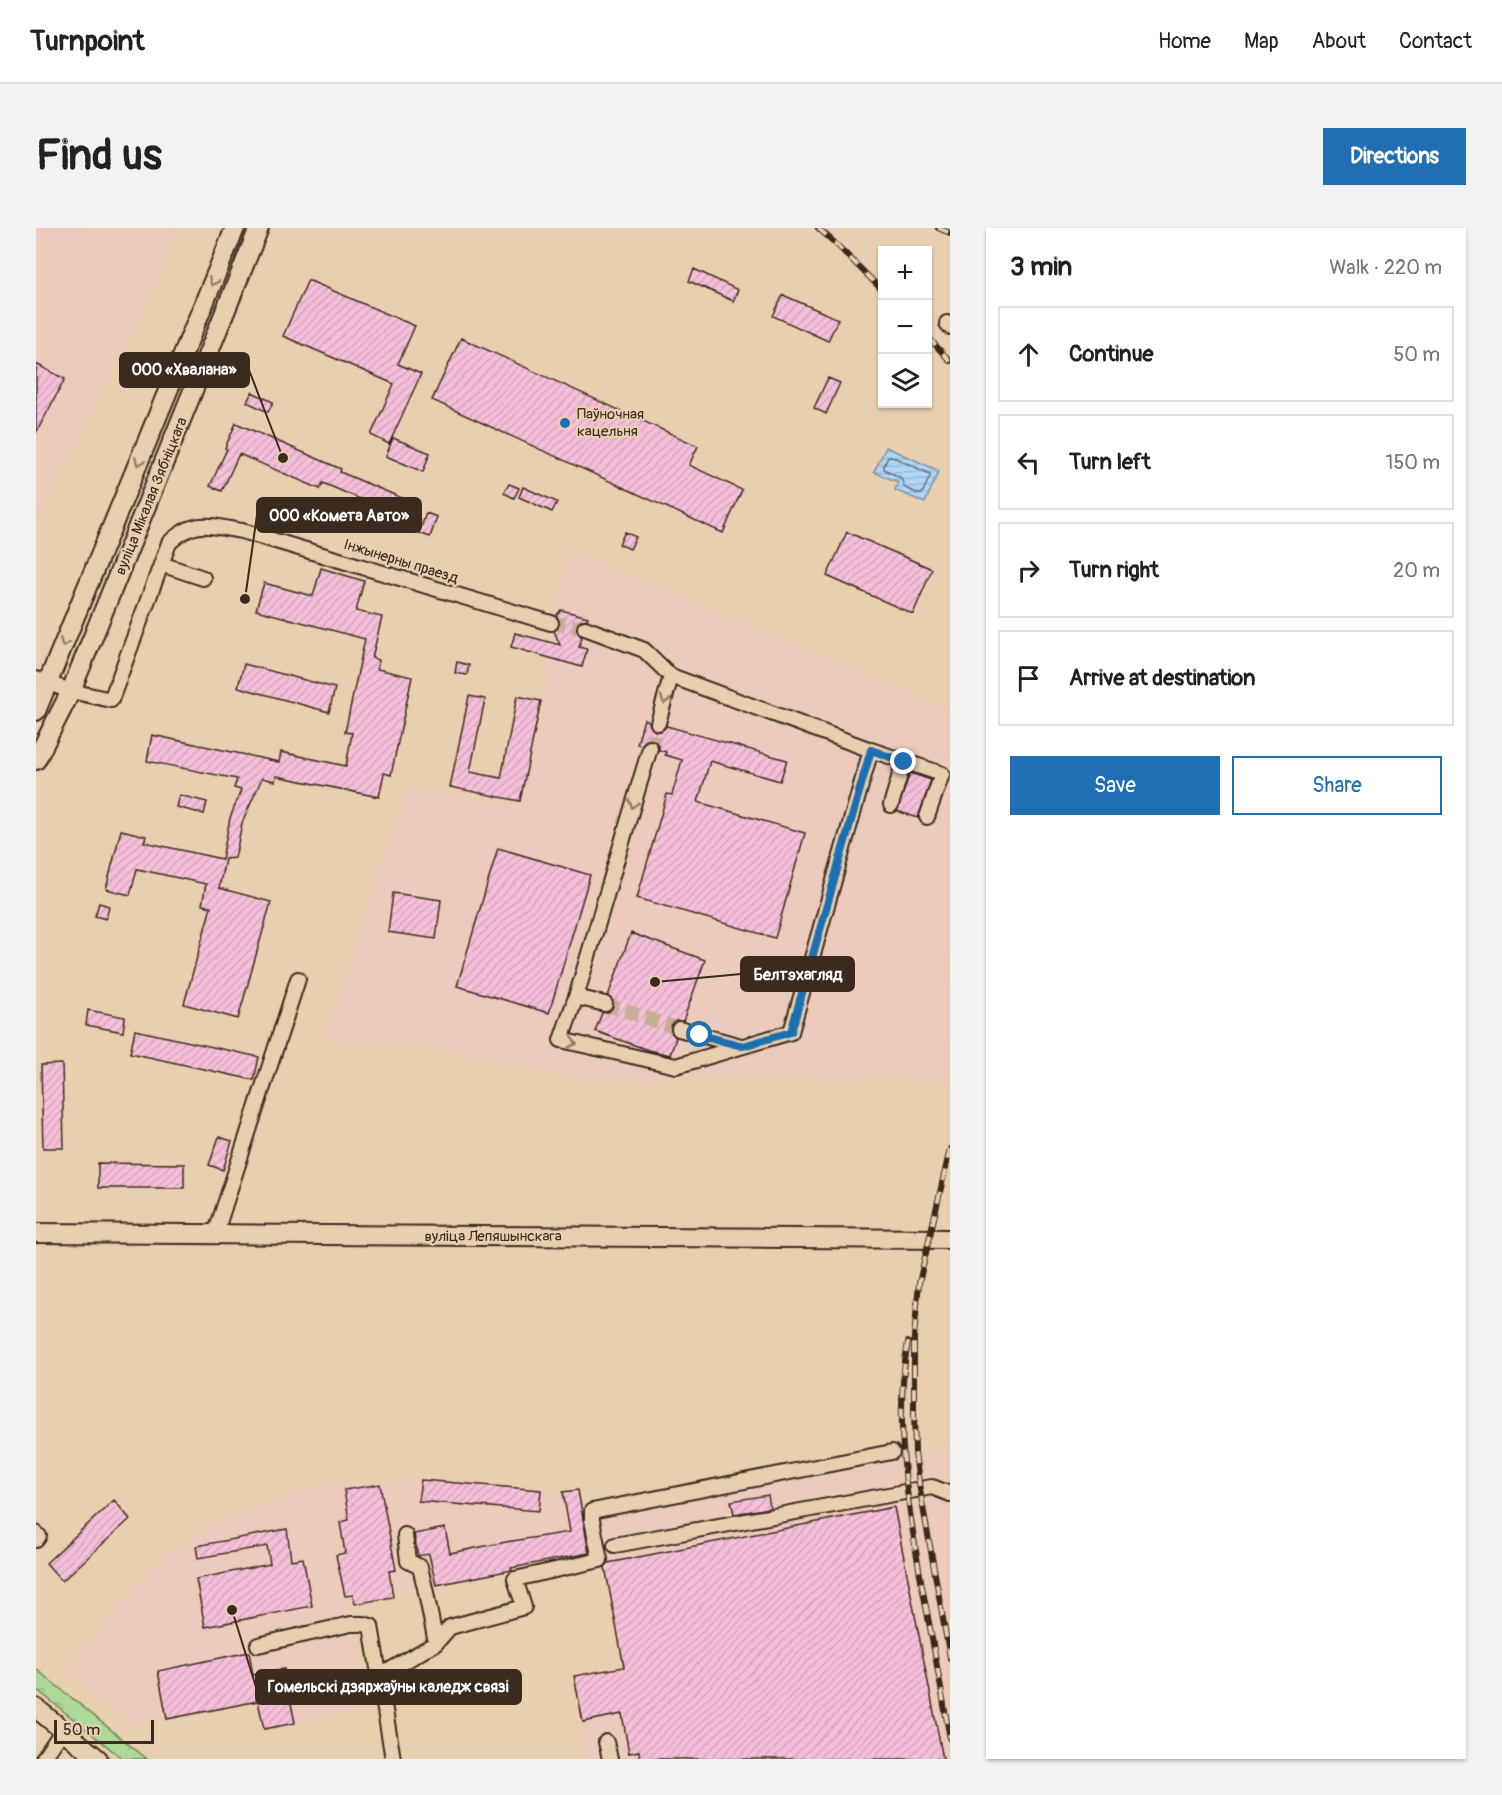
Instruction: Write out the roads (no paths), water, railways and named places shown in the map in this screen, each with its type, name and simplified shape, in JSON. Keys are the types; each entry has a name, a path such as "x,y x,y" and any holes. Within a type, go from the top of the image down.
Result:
{"main road":[{"name":"вуліца Мікалая Зябніцкага","path":"36,711 42,682 235,228"},
{"name":"вуліца Мікалая Зябніцкага","path":"36,760 71,691 258,228"},
{"name":"вуліца Лепяшынскага","path":"36,1233 950,1239"},
{"path":"36,1708 98,1759"}],"street":[{"name":"Інжынерны праезд","path":"71,691 111,700 169,543 182,531 201,524 242,531 551,623"},
{"path":"161,564 203,578"},
{"path":"585,628 644,650 671,676 942,774 927,817"},
{"path":"658,723 671,676"},
{"path":"42,682 71,691"},
{"path":"650,748 576,997 561,1040 676,1066 791,1032 871,750"},
{"path":"891,805 904,762"},
{"path":"214,1235 298,979"},
{"path":"576,997 605,1004"},
{"path":"680,1029 743,1046"},
{"path":"380,1676 436,1643 450,1627 524,1607 515,1579 600,1560 592,1511 892,1452"},
{"path":"615,1545 932,1487 950,1494"},
{"path":"36,1533 39,1536 36,1540"},
{"path":"405,1535 408,1561 420,1567 436,1643"},
{"path":"258,1645 351,1624 371,1626 393,1759"},
{"path":"43,1759 63,1730"},
{"path":"606,1742 610,1759"}],"water":[{"path":"886,447 939,471 925,503 895,490 898,482 874,472"}],"tunnel":[{"path":"551,623 585,628"},
{"path":"650,748 658,723"},
{"path":"605,1004 679,1029"}],"railway":[{"path":"818,228 878,286"},
{"path":"938,228 950,233"},
{"path":"932,341 950,361"},
{"path":"950,1149 919,1283 914,1337 915,1453 950,1658"},
{"path":"908,1342 902,1403 907,1495 950,1739"}],"place":[{"name":"Паўночная кацельня","path":"565,423"},
{"name":"ООО «Хвалана»","path":"283,458"},
{"name":"ООО «Комета Авто»","path":"245,599"},
{"name":"Белтэхагляд","path":"655,982"},
{"name":"Гомельскі дзяржаўны каледж связі","path":"232,1610"}]}
